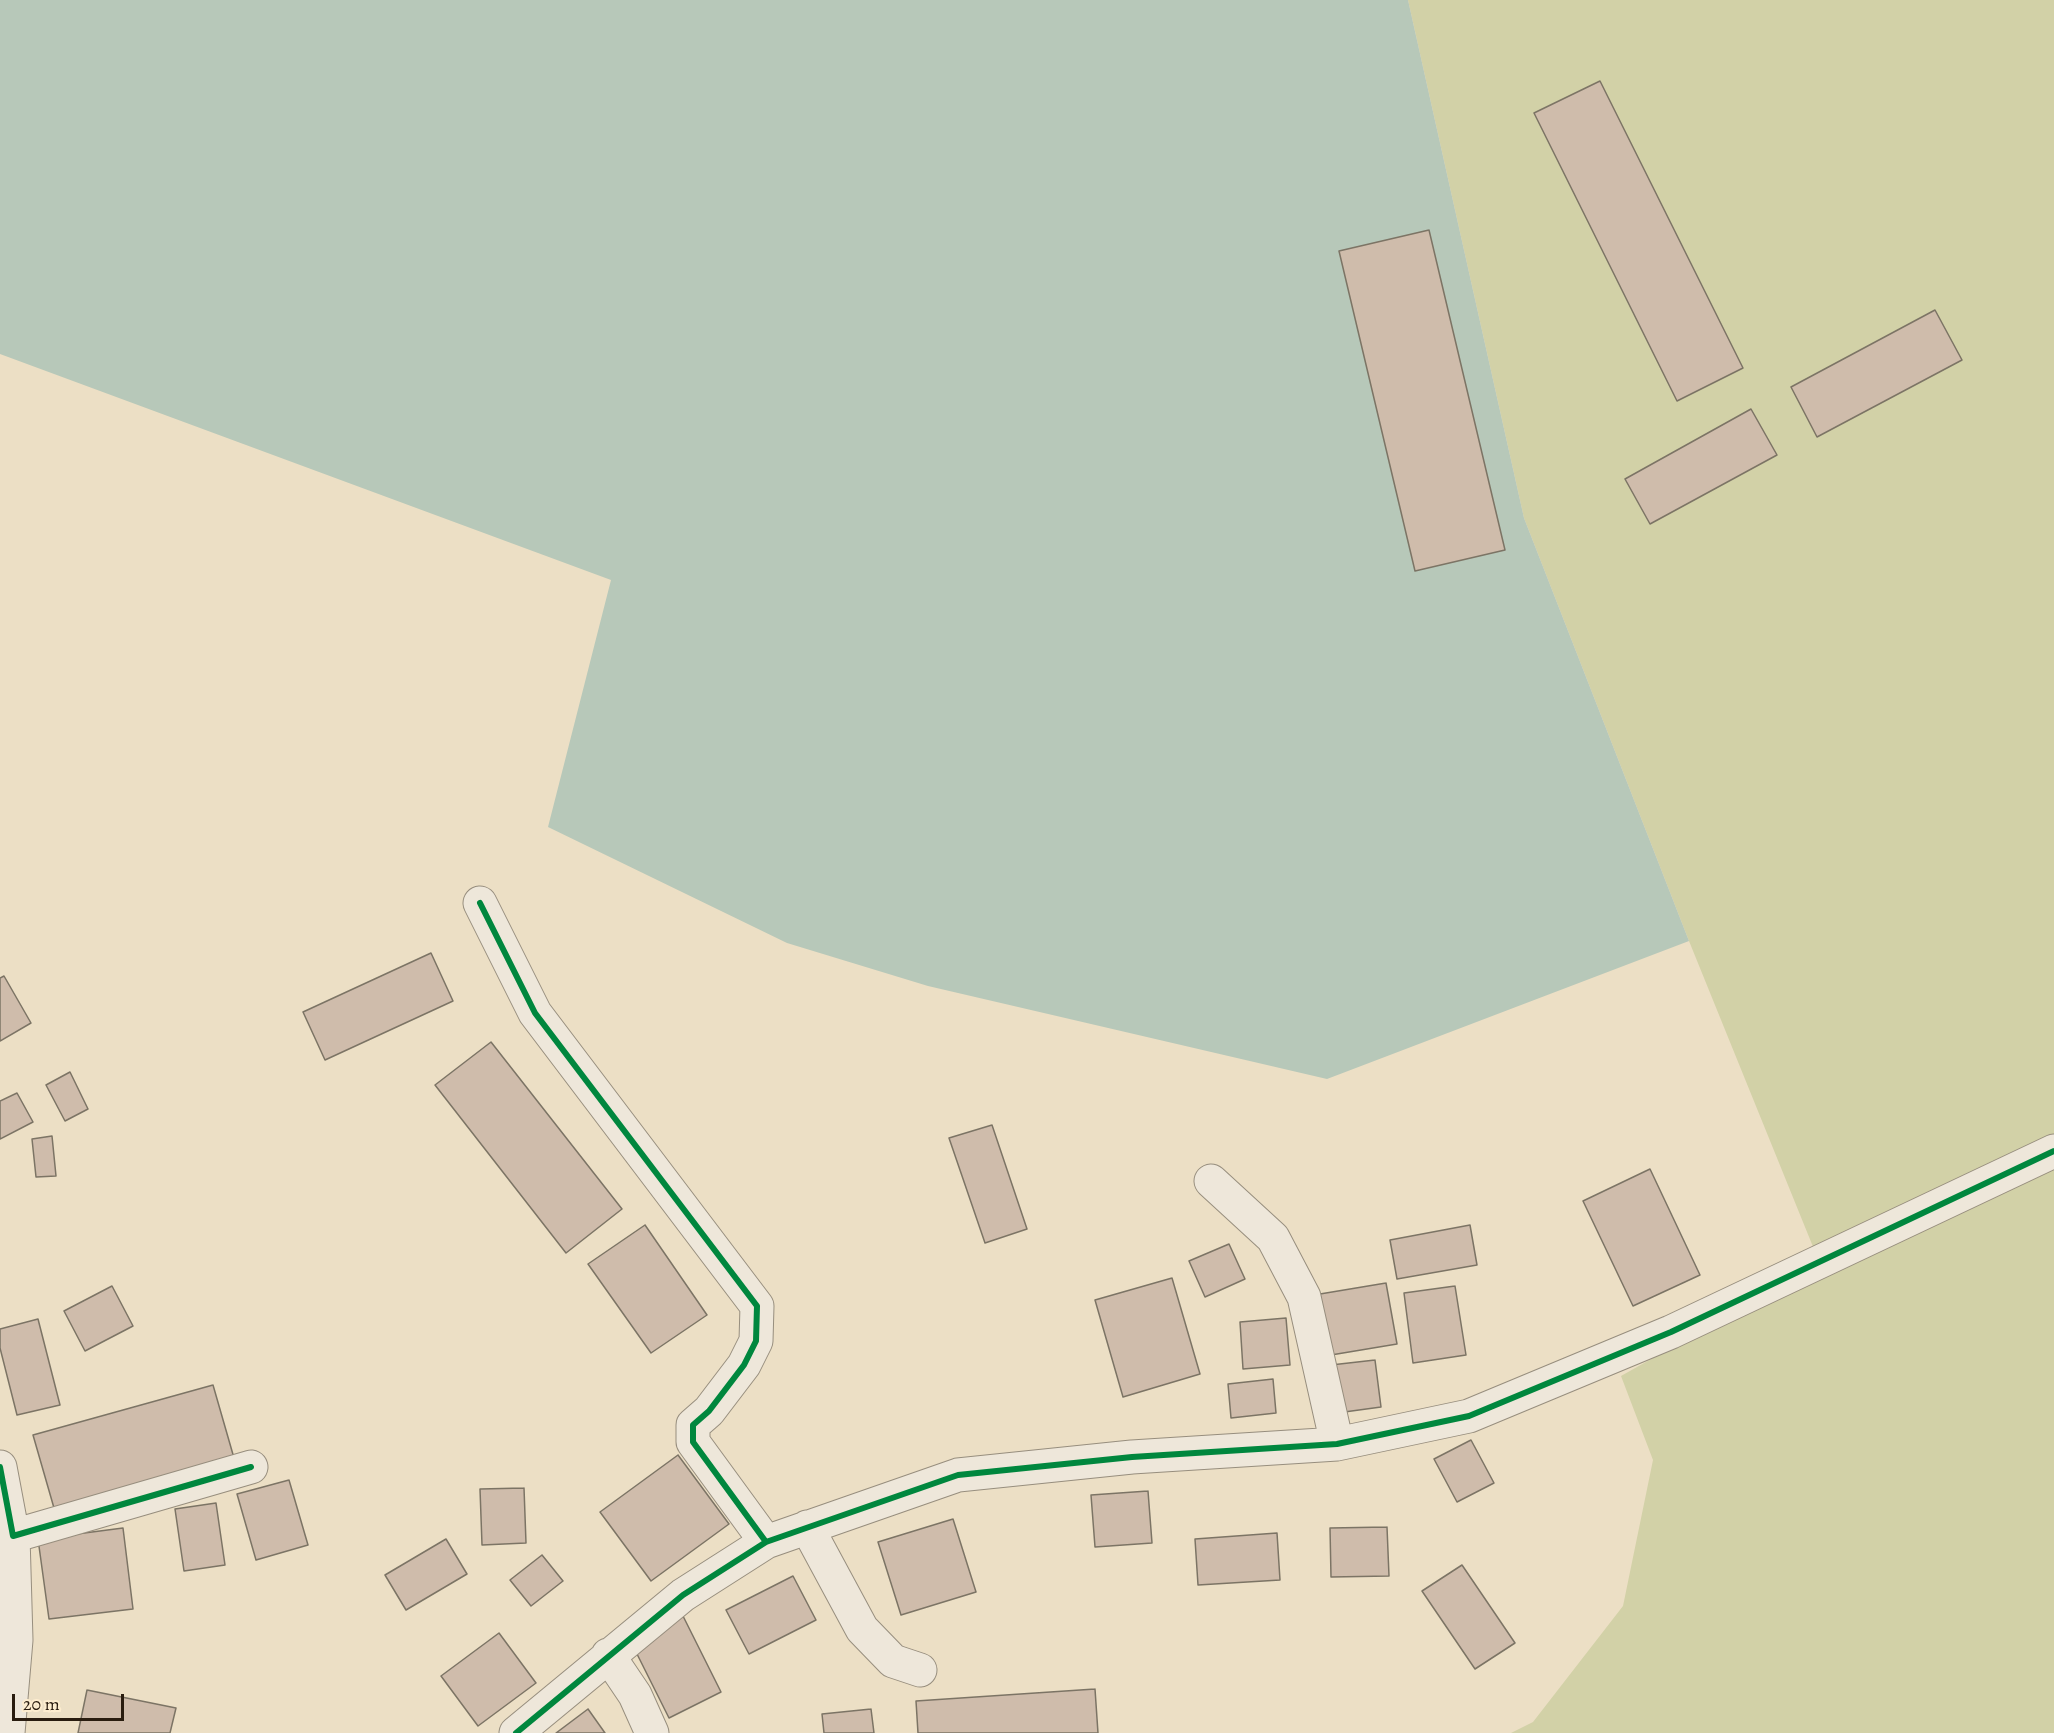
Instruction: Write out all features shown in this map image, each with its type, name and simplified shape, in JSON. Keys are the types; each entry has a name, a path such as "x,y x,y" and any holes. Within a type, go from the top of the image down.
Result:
{"street":[{"path":"480,903 535,1012 757,1306 756,1341 744,1365 709,1411 693,1425 693,1442 766,1542"},
{"path":"516,1733 683,1595 766,1542 958,1475 1132,1457 1337,1444 1468,1416 1671,1332 2054,1151"},
{"path":"1211,1181 1273,1238 1304,1297 1337,1444"},
{"path":"0,1467 16,1640 8,1733"},
{"path":"7,1526 251,1467"},
{"path":"807,1527 862,1629 892,1661 920,1670"},
{"path":"609,1655 635,1695 652,1733"}],"green space":[{"path":"1408,0 2054,0 2054,1733 1511,1733 1533,1722 1623,1606 1653,1460 1621,1376 1820,1264 1689,941 1524,518"}],"shaded area":[{"path":"0,0 1408,0 1524,518 1689,941 1327,1079 928,986 787,943 548,827 611,580 0,354"}],"building":[{"path":"1600,81 1743,368 1677,401 1534,113"},
{"path":"1429,230 1505,550 1415,571 1339,251"},
{"path":"1935,310 1962,360 1817,437 1791,387"},
{"path":"1751,409 1777,455 1650,524 1625,479"},
{"path":"431,953 453,1001 325,1060 303,1012"},
{"path":"4,976 31,1023 0,1041 0,978"},
{"path":"491,1042 622,1209 566,1253 435,1085"},
{"path":"70,1072 88,1109 65,1121 46,1085"},
{"path":"17,1093 33,1122 0,1139 0,1101"},
{"path":"992,1125 1027,1229 985,1243 949,1138"},
{"path":"52,1136 56,1176 36,1177 32,1139"},
{"path":"1650,1169 1700,1275 1633,1306 1583,1201"},
{"path":"645,1225 707,1315 651,1353 588,1264"},
{"path":"1470,1225 1477,1265 1397,1279 1390,1240"},
{"path":"1229,1244 1245,1279 1205,1297 1189,1261"},
{"path":"1172,1278 1200,1374 1123,1397 1095,1300"},
{"path":"1386,1283 1397,1344 1331,1355 1320,1294"},
{"path":"112,1286 133,1326 85,1351 64,1311"},
{"path":"1455,1286 1466,1355 1413,1363 1404,1293"},
{"path":"1286,1318 1290,1365 1243,1369 1240,1322"},
{"path":"38,1319 60,1405 17,1415 0,1348 0,1329"},
{"path":"1375,1360 1381,1407 1337,1413 1331,1365"},
{"path":"1273,1379 1276,1413 1231,1418 1228,1384"},
{"path":"213,1385 234,1458 54,1508 33,1435"},
{"path":"1471,1440 1494,1483 1457,1502 1434,1459"},
{"path":"678,1455 729,1524 651,1581 600,1512"},
{"path":"289,1480 308,1545 256,1560 237,1494"},
{"path":"524,1488 526,1543 482,1545 480,1489"},
{"path":"1148,1491 1152,1543 1095,1547 1091,1495"},
{"path":"216,1503 225,1565 184,1571 175,1509"},
{"path":"953,1519 976,1592 901,1615 878,1542"},
{"path":"1387,1527 1389,1576 1331,1577 1330,1528"},
{"path":"123,1528 133,1609 49,1619 38,1539"},
{"path":"1277,1533 1280,1580 1198,1585 1195,1539"},
{"path":"446,1539 467,1574 406,1610 385,1575"},
{"path":"542,1555 563,1581 531,1606 510,1580"},
{"path":"1462,1565 1515,1643 1475,1669 1422,1591"},
{"path":"793,1576 816,1620 749,1654 726,1610"},
{"path":"683,1616 721,1692 669,1718 631,1642"},
{"path":"499,1633 536,1683 478,1726 441,1676"},
{"path":"1095,1689 1098,1733 918,1733 916,1701"},
{"path":"87,1690 176,1708 170,1733 78,1733"},
{"path":"588,1709 605,1733 556,1733"},
{"path":"871,1709 874,1733 824,1733 822,1714"}],"cycle path":[{"path":"480,903 535,1013 757,1306 756,1341 744,1365 709,1411 693,1425 693,1442 766,1542"},
{"path":"516,1733 683,1595 766,1542 958,1475 1132,1457 1337,1444 1469,1416 1671,1332 2054,1151"},
{"path":"0,1467 13,1536 251,1467"}]}
